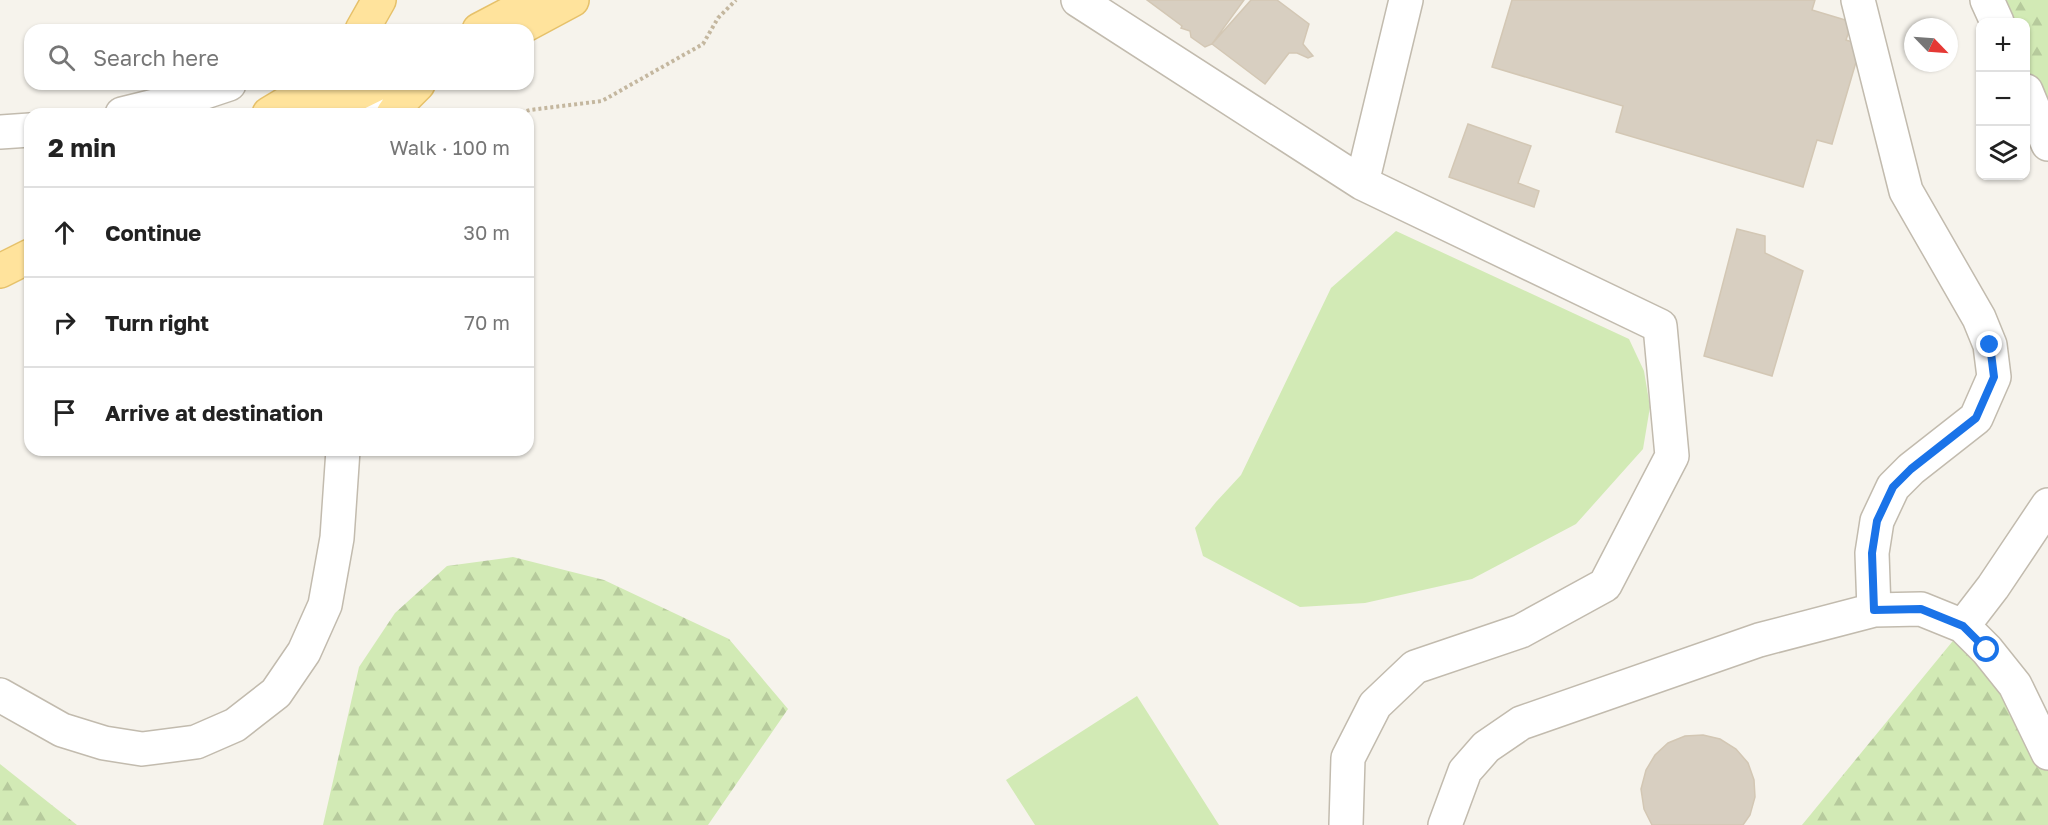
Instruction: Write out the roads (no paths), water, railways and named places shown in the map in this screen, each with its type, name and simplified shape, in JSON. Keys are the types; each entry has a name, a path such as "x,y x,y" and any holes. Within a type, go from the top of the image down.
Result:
{"main road":[{"path":"365,24 379,0"},
{"path":"490,24 536,0"},
{"path":"528,24 572,0"},
{"path":"279,108 309,90"},
{"path":"397,108 412,90"},
{"path":"331,108 370,93"},
{"path":"0,271 24,259"}],"street":[{"path":"376,24 379,0"},
{"path":"1078,0 1362,183 1660,326 1672,456 1605,585 1521,631 1415,667 1375,705 1348,758 1346,825"},
{"path":"1362,183 1406,0"},
{"path":"1858,0 1906,191 1979,318 1990,345 1994,377 1976,418 1911,469 1893,487 1877,521 1872,553 1874,610"},
{"path":"1987,0 1995,18"},
{"path":"146,108 211,90"},
{"path":"2030,103 2048,144"},
{"path":"0,132 24,130"},
{"path":"0,695 62,730 104,743 142,749 196,742 235,725 276,693 304,652 325,605 337,538 343,456"},
{"path":"1963,626 1993,587 2048,505"},
{"path":"1445,825 1465,771 1486,747 1521,723 1759,640 1874,610 1921,609 1963,626 1987,650 2015,686 2048,753"}]}
